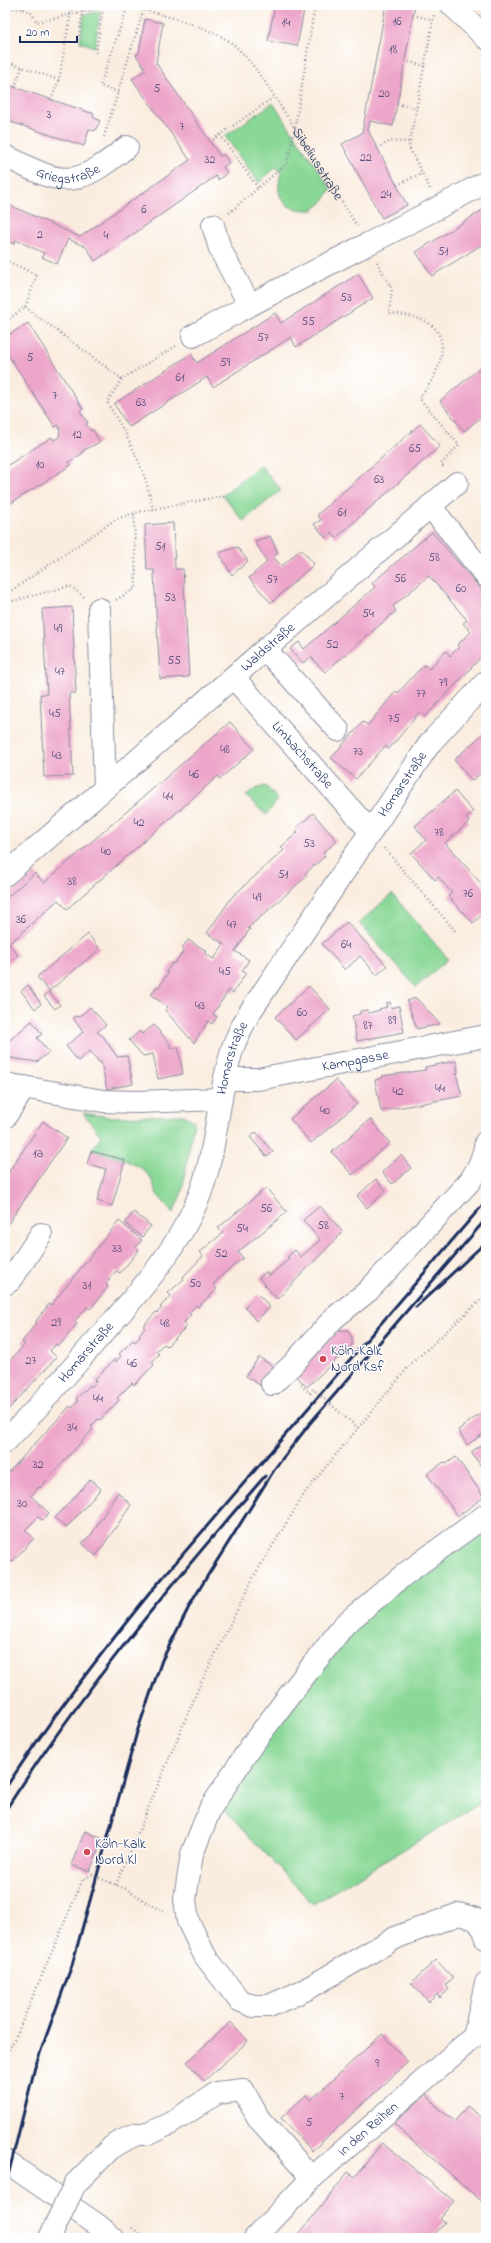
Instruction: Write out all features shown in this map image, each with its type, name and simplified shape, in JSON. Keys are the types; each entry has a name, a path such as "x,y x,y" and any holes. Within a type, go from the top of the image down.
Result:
{"street":[{"path":"443,9 486,38"},
{"name":"Griegstraße","path":"5,156 39,172 59,178 75,178 100,168 128,147"},
{"path":"193,336 250,304 439,208 486,182"},
{"path":"213,225 220,249 250,304"},
{"name":"Waldstraße","path":"5,875 234,678 457,483"},
{"path":"430,506 486,576"},
{"path":"99,609 105,788"},
{"path":"266,650 338,730"},
{"name":"Limbachstraße","path":"234,678 371,832"},
{"name":"Homarstraße","path":"5,1442 116,1319 164,1260 181,1234 199,1196 210,1166 223,1089 233,1047 250,1012 430,743 486,682"},
{"name":"Kampgasse","path":"15,1085 103,1101 121,1102 223,1089 258,1079 486,1036"},
{"path":"5,1116 15,1085"},
{"path":"279,1378 334,1318 368,1291 470,1181 478,1170 484,1155 486,1142"},
{"path":"5,1284 11,1280 42,1234"},
{"path":"486,1515 405,1574 345,1624 251,1746 210,1809 192,1854 185,1899 188,1921 205,1956 239,2000 253,2006 270,2006 305,1990 397,1937 459,1914 481,1915 486,1939"},
{"path":"480,2031 486,1983"},
{"name":"In den Reihen","path":"255,2238 312,2178 480,2031"},
{"path":"53,2231 75,2184 112,2147 137,2134 148,2134 166,2126 217,2093 243,2090 259,2119 312,2178"},
{"path":"5,2162 99,2226 113,2238"}],"path":[{"path":"24,9 25,5"},
{"path":"51,100 58,80 72,5"},
{"path":"5,21 9,10 13,8 24,9 31,12 37,22 113,5"},
{"path":"118,92 100,86 128,5 203,29 230,42 248,61 294,128"},
{"path":"104,139 145,5"},
{"path":"294,128 315,5"},
{"path":"96,53 103,7"},
{"path":"439,208 409,147 433,20 443,9"},
{"path":"78,40 83,12"},
{"path":"414,16 433,20"},
{"path":"405,61 425,66"},
{"path":"5,62 58,80"},
{"path":"15,88 22,67"},
{"path":"210,142 274,97"},
{"path":"398,104 417,108"},
{"name":"Sibeliusstraße","path":"213,225 221,220 287,163 294,128"},
{"name":"Sibeliusstraße","path":"294,128 368,244 392,289 389,313 400,314 428,323 438,332 442,354 434,378 419,398 459,445 441,464 457,483"},
{"path":"220,135 258,188"},
{"path":"377,148 390,141 410,142"},
{"path":"397,185 422,173"},
{"path":"5,260 37,275 25,307 5,322"},
{"path":"25,307 122,379"},
{"path":"153,510 149,485 137,454 107,402 122,379 193,336"},
{"path":"5,596 116,519 134,513 217,497 227,497"},
{"path":"5,603 70,586 99,609 136,588 134,513"},
{"path":"371,832 457,933"},
{"path":"116,1885 199,1687 254,1576 306,1490 410,1365 486,1295"},
{"path":"279,1378 310,1393 313,1389 358,1428"},
{"path":"5,2057 16,2036 83,1879 92,1875 135,1893 154,1907 188,1921"}],"green space":[{"path":"100,11 95,47 80,42 84,15"},
{"path":"273,103 331,189 322,203 313,210 295,208 288,206 284,202 280,197 279,190 281,172 276,167 260,182 257,181 225,136"},
{"path":"260,465 281,490 243,521 223,495"},
{"path":"266,786 278,800 266,815 246,796 257,788"},
{"path":"392,894 448,959 416,987 359,923"},
{"path":"83,1113 109,1117 184,1115 194,1121 182,1192 173,1213 157,1194 151,1178 143,1169 125,1160 91,1151 101,1136"},
{"path":"486,1520 486,1800 313,1904 221,1806 243,1766 367,1615"}],"building":[{"path":"275,5 305,5 297,46 268,41"},
{"path":"386,5 415,5 393,126 370,121 368,130 407,205 382,218 342,144 362,133"},
{"path":"145,19 163,23 156,63 220,156 223,154 229,163 223,167 227,173 218,180 216,176 95,261 86,247 68,239 57,264 42,257 44,253 16,240 14,244 5,241 5,203 80,237 190,160 132,79 146,70 136,55 139,53"},
{"path":"5,84 94,114 93,117 100,121 95,131 89,129 84,146 5,120"},
{"path":"486,208 486,242 432,276 416,252"},
{"path":"358,274 373,298 296,347 291,337 213,387 207,377 129,427 114,404 191,354 197,363 275,313 281,323"},
{"path":"28,323 83,409 80,411 88,423 86,424 91,431 93,430 100,442 82,451 83,453 69,462 71,465 5,507 5,467 52,437 54,440 59,437 60,429 58,425 55,427 5,350 5,337"},
{"path":"486,363 486,413 464,431 440,401"},
{"path":"420,424 440,446 336,538 331,532 326,538 314,524 321,520 317,515"},
{"path":"173,523 175,569 183,569 189,677 160,679 154,570 147,570 145,525"},
{"path":"432,532 486,595 484,608 486,610 486,652 425,717 420,712 389,749 385,746 356,779 331,758 363,722 368,725 396,691 398,693 418,671 425,665 429,669 446,651 450,656 459,647 457,645 471,632 463,623 467,620 429,576 393,606 396,611 325,672 311,657 303,663 290,649 299,642 304,649 375,587 372,583"},
{"path":"270,536 278,553 273,557 282,566 301,549 314,564 271,603 249,578 267,562 255,541"},
{"path":"237,547 248,561 232,575 219,553"},
{"path":"72,607 76,693 69,693 73,776 44,777 40,694 47,694 42,609"},
{"path":"230,722 254,749 220,779 218,776 67,909 58,900 9,944 18,955 5,966 5,899 35,873 44,883"},
{"path":"486,731 486,769 472,781 454,760"},
{"path":"455,791 473,812 466,818 469,822 445,843 486,889 486,918 483,914 473,923 448,896 452,893 438,877 435,880 411,853 426,840 415,826"},
{"path":"313,813 337,841 323,853 325,856 305,874 307,876 248,928 250,929 235,951 249,960 242,971 246,973 233,993 229,990 213,1014 217,1017 212,1024 208,1021 194,1043 165,1010 168,1007 151,995 157,986 159,987 168,973 166,972 172,963 174,964 184,950 182,948 188,940 207,951 205,954 214,959 224,944 207,933 232,897 284,850 281,847 298,832 295,829"},
{"path":"347,922 387,966 377,975 360,956 345,970 322,944"},
{"path":"88,934 100,949 49,991 37,977"},
{"path":"28,985 41,1004 35,1009 21,991"},
{"path":"309,986 330,1009 296,1040 275,1017"},
{"path":"49,992 60,1005 55,1009 44,996"},
{"path":"416,998 440,1024 417,1029 407,1001"},
{"path":"390,1002 391,1008 399,1006 404,1032 357,1041 352,1016 360,1014 360,1011 368,1010 369,1013 380,1010 379,1009 387,1007 386,1003"},
{"path":"90,1007 106,1025 97,1032 103,1036 117,1057 127,1056 133,1084 107,1089 101,1062 99,1062 90,1051 78,1061 66,1046 83,1032 73,1018 75,1016 79,1017"},
{"path":"32,1021 42,1034 37,1038 49,1052 37,1062 5,1057 5,1044"},
{"path":"154,1025 170,1044 170,1048 178,1047 183,1074 158,1079 153,1054 143,1056 129,1040 140,1031 142,1034"},
{"path":"456,1061 458,1073 456,1074 462,1096 381,1111 375,1080 383,1078 382,1076 426,1070 425,1067"},
{"path":"336,1080 357,1104 311,1143 290,1119"},
{"path":"370,1119 390,1143 352,1175 332,1152"},
{"path":"43,1121 67,1138 5,1228 5,1177"},
{"path":"256,1132 273,1152 267,1157 250,1137"},
{"path":"91,1151 125,1160 112,1206 97,1201 106,1169 87,1164"},
{"path":"401,1155 411,1168 392,1184 382,1172"},
{"path":"376,1179 386,1191 367,1208 357,1196"},
{"path":"266,1188 287,1212 238,1252 243,1258 220,1277 213,1285 217,1289 198,1307 196,1305 189,1313 191,1315 184,1322 187,1326 167,1346 164,1344 156,1351 159,1354 152,1362 154,1365 134,1385 132,1383 117,1398 119,1400 100,1420 98,1419 91,1426 93,1429 31,1496 49,1513 42,1520 38,1517 25,1530 34,1538 12,1562 10,1560 5,1566 5,1522 10,1516 5,1512 5,1476 70,1406 72,1408 78,1401 76,1399 90,1385 91,1387 96,1382 94,1380 115,1359 116,1362 121,1356 119,1354 133,1340 135,1342 141,1336 139,1334 145,1328 143,1326 156,1312 157,1313 162,1308 160,1307 171,1296 168,1293 184,1279 183,1277 203,1256 200,1252 223,1233 218,1228"},
{"path":"320,1206 343,1232 277,1299 259,1278 266,1272 269,1276 289,1259 287,1257 295,1250 301,1257 320,1240 303,1220"},
{"path":"134,1212 151,1226 142,1237 125,1223"},
{"path":"119,1221 142,1240 136,1247 139,1250 120,1273 116,1271 111,1277 106,1284 108,1287 90,1309 87,1307 75,1321 77,1324 59,1346 56,1344 50,1351 57,1357 5,1413 5,1366 25,1344 22,1342 49,1304 51,1305"},
{"path":"258,1294 270,1307 256,1321 245,1307"},
{"name":"Köln-Kalk Nord Ksf","path":"338,1330 347,1330 352,1337 352,1345 307,1387 293,1373"},
{"path":"259,1357 274,1367 261,1386 246,1376"},
{"path":"486,1410 486,1432 467,1445 458,1430"},
{"path":"486,1442 486,1463 481,1466 471,1452"},
{"path":"456,1457 484,1497 458,1516 427,1474 444,1462 446,1464"},
{"path":"91,1479 101,1489 66,1528 55,1518"},
{"path":"118,1492 131,1505 96,1556 82,1543 91,1535"},
{"name":"Köln-Kalk Nord Kl","path":"85,1831 103,1839 90,1871 71,1865"},
{"path":"436,1960 453,1978 446,1985 449,1989 440,1998 437,1994 429,2002 411,1983"},
{"path":"231,2022 248,2041 204,2081 187,2062"},
{"path":"382,2034 408,2062 312,2151 281,2118 306,2095 311,2100"},
{"path":"426,2094 439,2109 455,2121 467,2106 486,2121 486,2205 410,2139 394,2123"},
{"path":"382,2143 454,2201 440,2218 445,2222 432,2238 296,2238 348,2172 355,2177"}],"railway":[{"path":"5,1789 76,1687 153,1589 486,1201"},
{"path":"305,1429 486,1219"},
{"path":"416,1307 486,1242"},
{"path":"5,2188 35,2067 72,1965 137,1732 162,1660 191,1603 208,1575 276,1467 308,1426"},
{"path":"5,1811 34,1767 97,1680 162,1597 265,1476"}],"place":[{"name":"Köln-Kalk Nord Ksf","path":"323,1359"},
{"name":"Köln-Kalk Nord Kl","path":"87,1852"}]}
